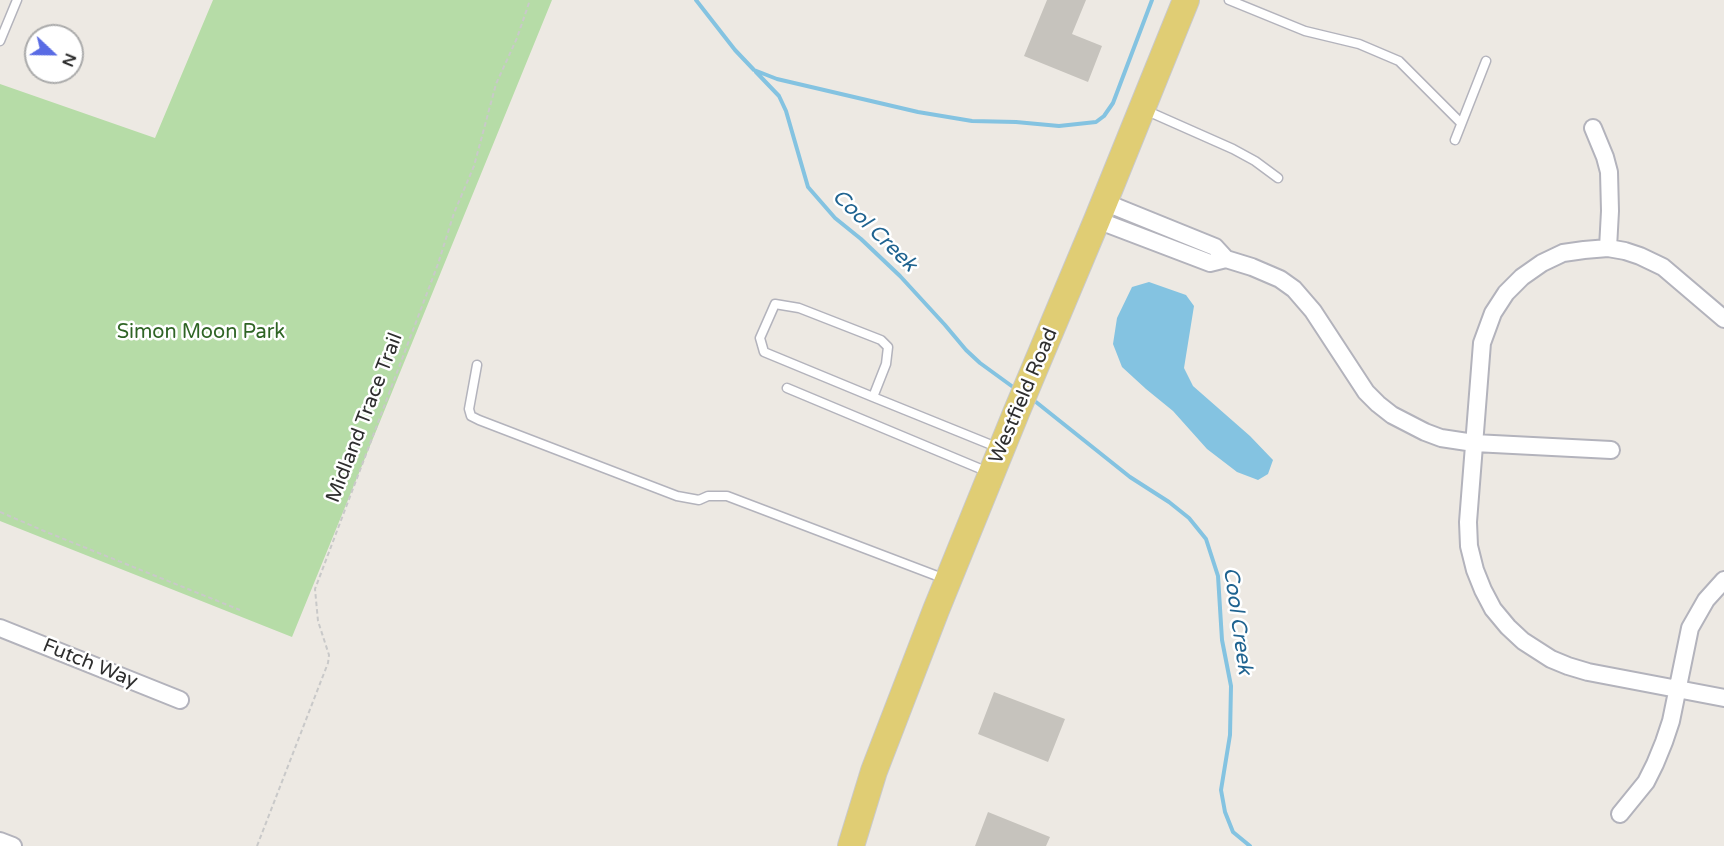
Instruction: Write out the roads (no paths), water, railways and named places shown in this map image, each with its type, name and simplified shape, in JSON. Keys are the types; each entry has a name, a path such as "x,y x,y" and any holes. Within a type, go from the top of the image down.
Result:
{"main road":[{"name":"Westfield Road","path":"851,846 874,771 948,580 1181,11"},
{"name":"Westfield Road","path":"833,846 874,771"}],"street":[{"path":"1593,128 1609,172 1608,249"},
{"path":"1101,211 1215,247 1226,260 1252,267 1280,279 1294,290 1312,311 1366,392 1392,415 1408,424 1441,438 1474,443 1611,450"},
{"path":"1721,311 1663,267 1633,254 1608,249 1563,254 1542,263 1522,277 1506,293 1493,313 1482,343 1468,522 1469,546 1475,570 1493,609 1508,627 1537,651 1568,666 1588,672 1724,698"},
{"path":"1620,814 1646,782 1655,764 1671,721 1690,628 1706,600 1724,580"},
{"name":"Futch Way","path":"0,628 180,699"},
{"path":"0,841 14,846"}],"lane":[{"path":"0,41 17,0"},
{"path":"1228,0 1305,31 1359,44 1400,61 1461,123"},
{"path":"1455,140 1486,61"},
{"path":"1142,108 1240,153 1278,178"},
{"path":"873,397 886,364 888,347 881,340 799,308 776,304 760,338 764,352 873,397 1002,449"},
{"path":"477,365 469,409 471,416 479,420 676,496 699,500 708,496 727,495 948,580"},
{"path":"788,388 991,474"}],"water":[{"path":"1149,282 1186,295 1194,306 1184,368 1193,386 1250,436 1273,460 1268,474 1258,480 1237,472 1207,449 1173,411 1122,367 1113,344 1117,318 1132,287"}],"waterway":[{"path":"696,0 735,50 754,70 777,79 918,112 972,121 1059,126 1096,122 1104,116 1113,103 1152,0"},
{"name":"Cool Creek","path":"756,72 779,96 786,111 808,187 835,218 900,276 966,350 1013,387"},
{"name":"Cool Creek","path":"1036,402 1130,477 1189,518 1206,539 1218,576 1222,640 1231,686 1230,735 1221,790 1225,812 1233,832 1250,846"}],"park label":[{"name":"Simon Moon Park","path":"201,333"}]}
